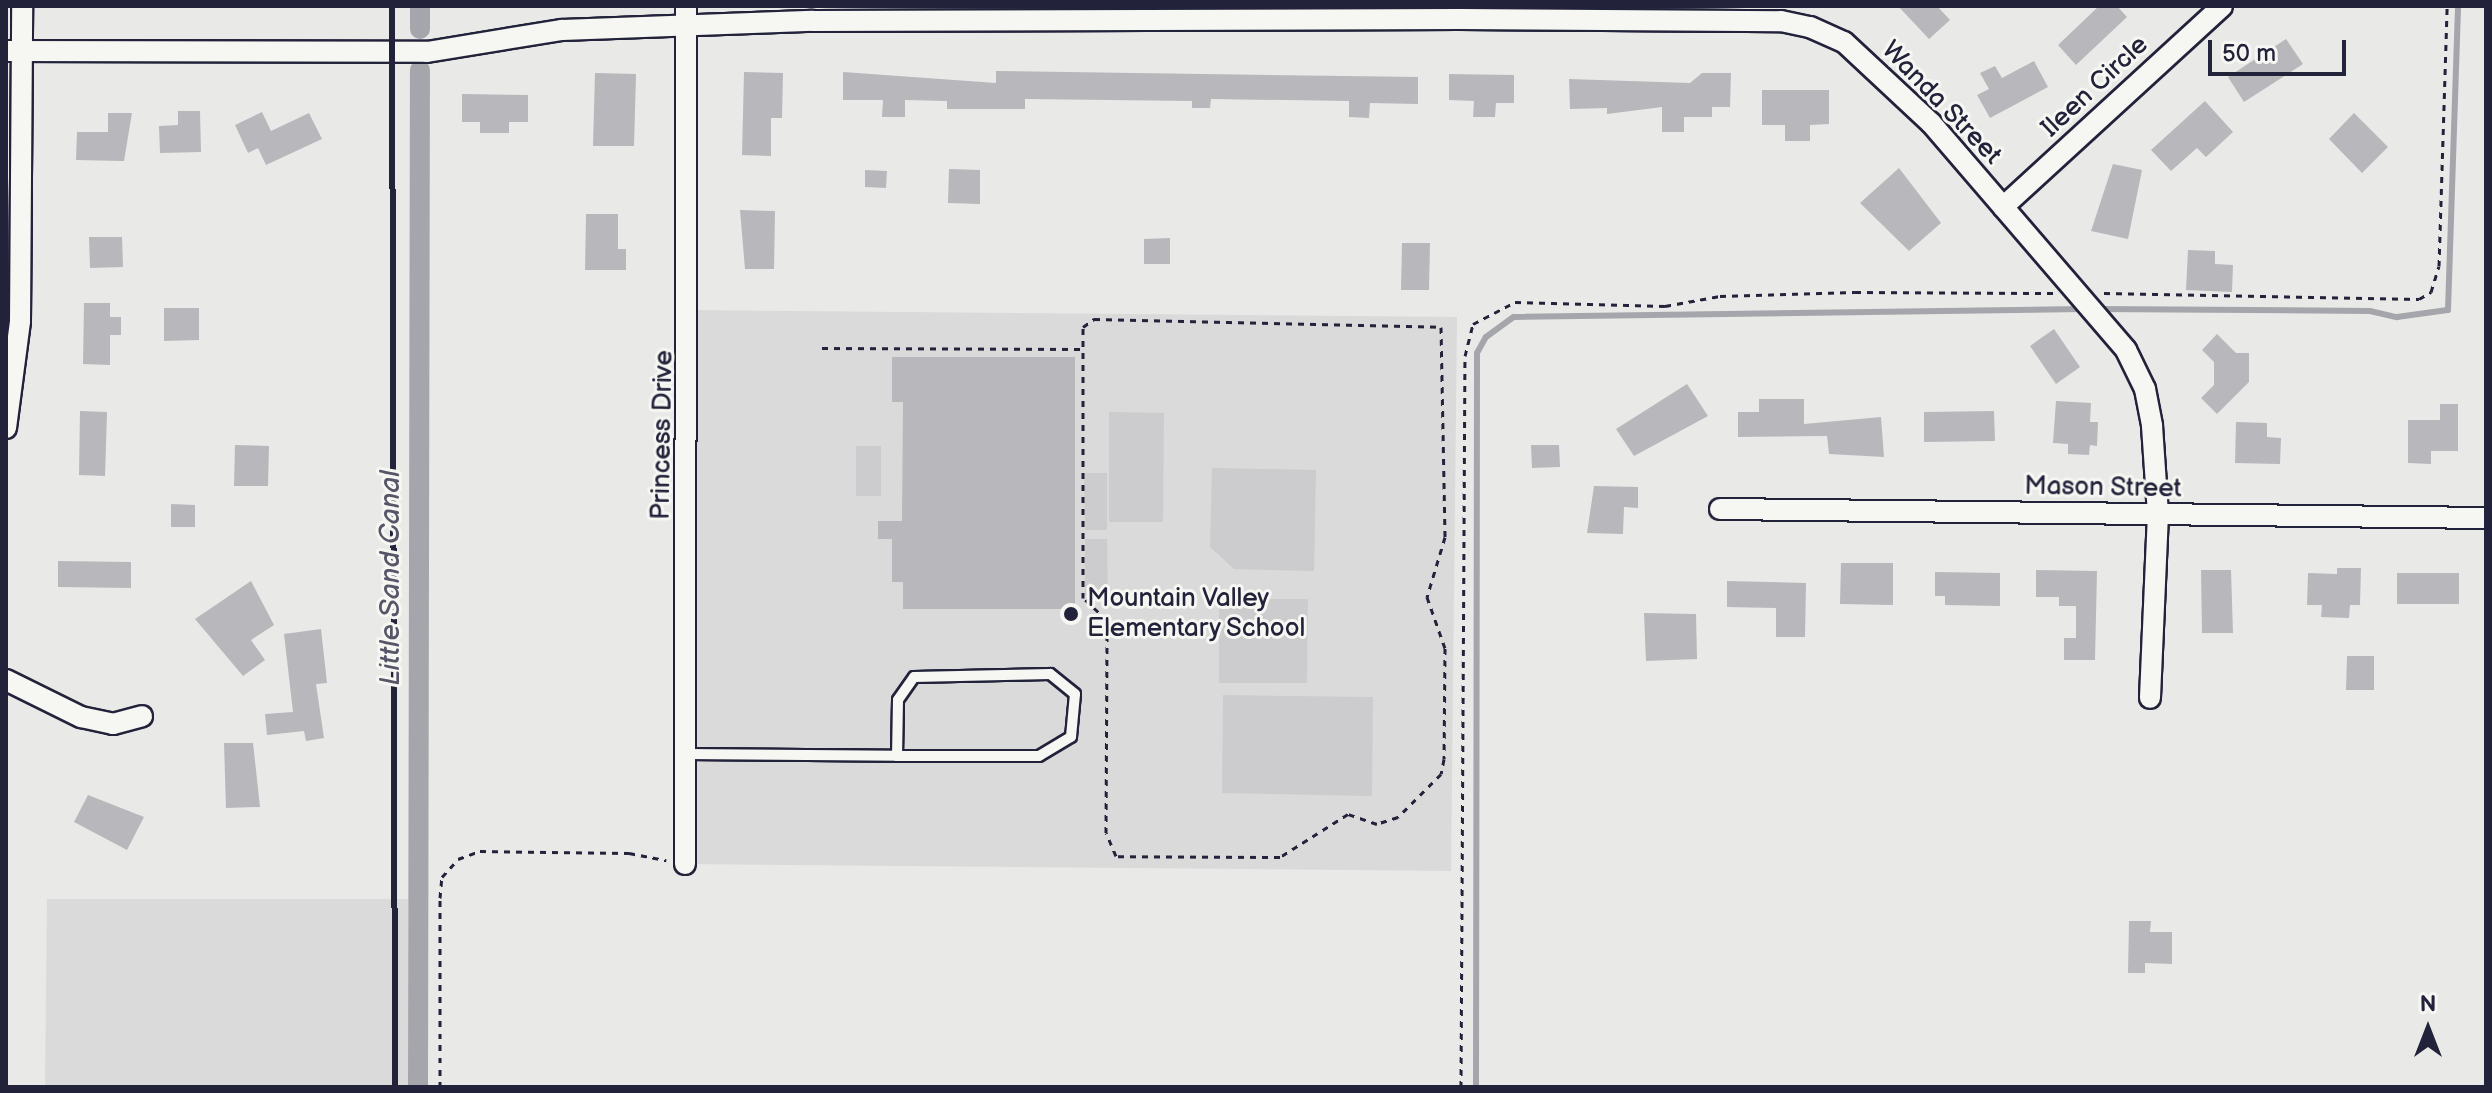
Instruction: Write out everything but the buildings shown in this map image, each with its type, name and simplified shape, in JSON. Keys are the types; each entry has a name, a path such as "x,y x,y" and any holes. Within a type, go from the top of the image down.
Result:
{"street":[{"path":"6,428 20,321 14,51 22,6"},
{"name":"Ileen Circle","path":"2003,207 2222,6"},
{"name":"Wanda Street","path":"14,51 427,52 562,30 686,16 1781,21 1844,42 1931,123 2108,326 2145,389 2158,514 2150,698"},
{"name":"Princess Drive","path":"685,864 686,16"},
{"name":"Mason Street","path":"1720,509 2486,518"},
{"path":"6,680 81,717 113,724 142,716"}],"lane":[{"path":"686,754 897,756 1056,752 1071,737 1075,694 1050,674 914,677 898,700 897,756"}],"path":[{"path":"1461,1087 1465,356 1473,324 1515,302 1665,306 1720,296 1855,292 2419,299 2431,292 2439,266 2447,6"},
{"path":"1094,319 1441,327 1445,537 1427,597 1445,648 1444,759 1441,774 1398,817 1377,824 1348,814 1280,857 1116,856 1106,833 1107,620 1083,598 1083,349 1083,327 1094,319"},
{"path":"822,348 1083,349"},
{"path":"440,1087 440,898 442,877 458,859 480,851 629,853 685,864"}],"shaded area":[{"name":"Mountain Valley Elementary School","path":"690,310 1457,317 1451,871 685,864"},
{"path":"1109,412 1164,413 1163,522 1109,522"},
{"path":"856,446 881,446 881,496 856,496"},
{"path":"1212,468 1316,470 1314,571 1234,569 1210,547"},
{"path":"1084,473 1107,473 1107,530 1085,530"},
{"path":"1085,539 1107,539 1108,596 1085,596"},
{"path":"1219,599 1308,599 1307,683 1219,683"},
{"path":"1223,695 1373,697 1372,796 1222,793"},
{"path":"47,899 408,899 408,1087 45,1087"}],"waterway":[{"name":"Little Sand Canal","path":"420,6 420,29"},
{"path":"2097,309 2370,311 2397,317 2448,310 2458,6"},
{"name":"Little Sand Canal","path":"418,1087 420,70"},
{"path":"1476,1087 1477,353 1486,337 1514,317 2082,309"}],"railway":[{"path":"392,6 395,1087"}],"place":[{"name":"Mountain Valley Elementary School","path":"1071,614"}]}
